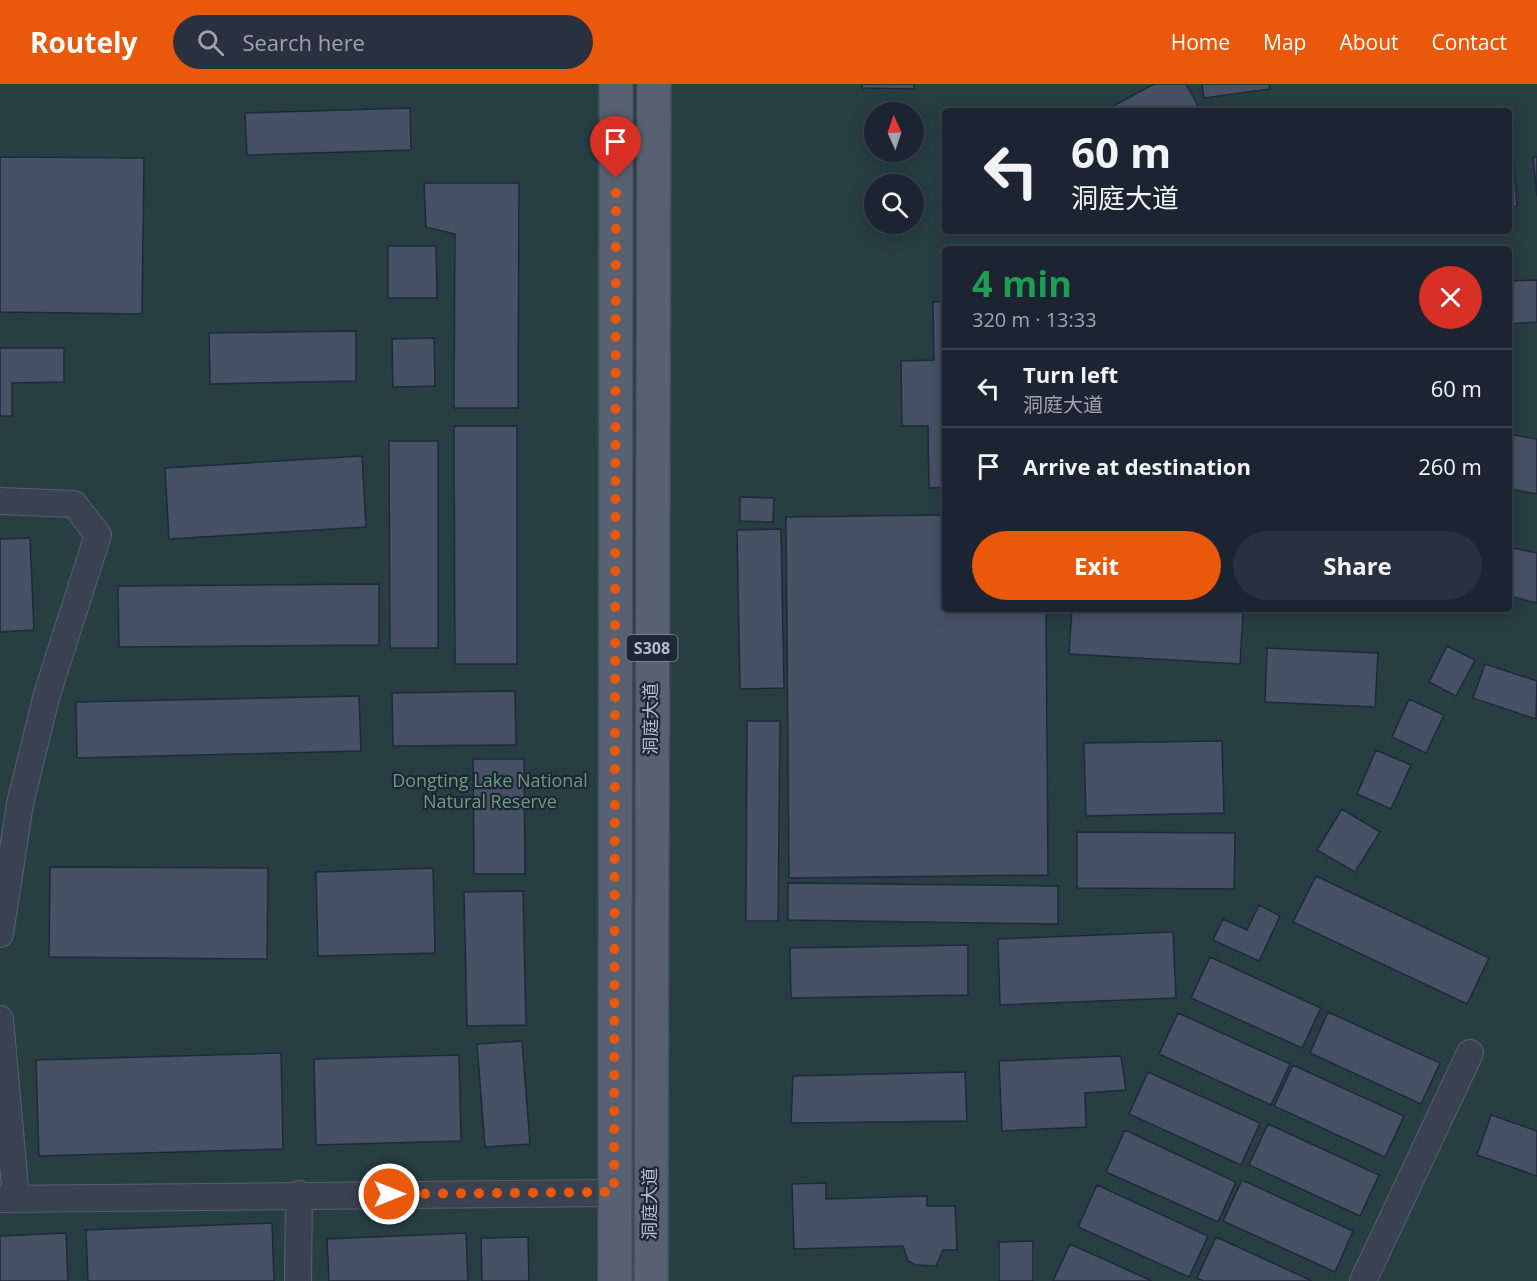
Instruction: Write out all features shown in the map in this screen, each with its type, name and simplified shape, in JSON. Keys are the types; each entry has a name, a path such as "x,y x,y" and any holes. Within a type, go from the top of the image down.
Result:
{"main road":[{"name":"洞庭大道","path":"615,1281 616,84"},
{"name":"洞庭大道","path":"651,1281 654,84"}],"street":[{"path":"0,501 74,504 98,535 42,716 20,804 0,934"},
{"path":"0,1018 8,1199 614,1192"},
{"path":"1363,1281 1470,1053"},
{"path":"298,1281 299,1194"}],"green space":[{"name":"Dongting Lake National Natural Reserve","path":"0,84 1537,84 1537,1281 0,1281"}],"building":[{"path":"862,84 914,84 914,89 862,88"},
{"path":"1154,84 1186,84 1199,108 1110,108"},
{"path":"1202,84 1269,84 1270,89 1204,98"},
{"path":"410,108 411,150 247,155 245,113"},
{"path":"1512,154 1513,154 1517,206 1512,207"},
{"path":"0,157 144,158 142,314 0,312"},
{"path":"1533,157 1537,157 1537,196"},
{"path":"424,183 519,183 518,408 454,408 455,234 426,227"},
{"path":"388,246 436,246 437,298 388,298"},
{"path":"1537,280 1537,322 1512,324 1512,281"},
{"path":"933,302 942,302 942,487 929,488 928,426 902,426 901,361 934,360"},
{"path":"356,331 356,381 210,384 209,333"},
{"path":"434,338 435,386 393,387 392,339"},
{"path":"0,348 64,348 64,382 12,383 12,416 0,416"},
{"path":"454,426 517,426 517,664 455,664"},
{"path":"1512,435 1537,439 1537,494 1512,490"},
{"path":"389,441 438,441 438,648 390,648"},
{"path":"362,456 366,527 169,539 165,468"},
{"path":"740,497 774,498 773,522 740,521"},
{"path":"942,515 942,612 1046,612 1048,875 789,878 786,517"},
{"path":"781,529 784,688 740,689 737,530"},
{"path":"30,538 34,630 0,632 0,539"},
{"path":"1512,548 1537,553 1537,603 1512,597"},
{"path":"379,584 379,645 119,647 118,586"},
{"path":"1072,612 1243,613 1240,664 1069,654"},
{"path":"1447,646 1475,660 1456,696 1429,682"},
{"path":"1267,648 1378,653 1375,707 1265,702"},
{"path":"1485,664 1537,681 1536,719 1473,698"},
{"path":"515,691 516,745 393,746 392,693"},
{"path":"359,696 361,751 77,758 76,702"},
{"path":"1409,699 1444,715 1426,753 1392,737"},
{"path":"747,721 780,721 778,921 746,921"},
{"path":"1222,741 1224,813 1086,816 1084,743"},
{"path":"1376,750 1411,765 1391,809 1357,794"},
{"path":"473,759 524,759 525,874 474,874"},
{"path":"1342,809 1380,832 1355,872 1317,850"},
{"path":"1077,832 1235,833 1234,889 1077,888"},
{"path":"50,867 268,868 267,959 49,957"},
{"path":"433,868 435,953 318,956 316,872"},
{"path":"1316,876 1489,958 1467,1004 1293,922"},
{"path":"788,883 1058,886 1058,924 788,920"},
{"path":"523,891 526,1025 467,1026 464,892"},
{"path":"1259,905 1280,916 1259,961 1213,940 1223,919 1247,930"},
{"path":"1173,932 1176,998 1000,1005 998,939"},
{"path":"968,945 968,995 791,998 790,948"},
{"path":"1210,957 1321,1008 1302,1048 1191,998"},
{"path":"1328,1012 1440,1063 1421,1104 1310,1053"},
{"path":"1178,1013 1290,1064 1271,1105 1159,1054"},
{"path":"522,1041 530,1144 485,1147 477,1044"},
{"path":"281,1053 283,1149 39,1156 36,1060"},
{"path":"459,1055 461,1141 316,1145 314,1059"},
{"path":"1121,1056 1126,1090 1085,1093 1086,1127 1002,1131 999,1061"},
{"path":"1293,1065 1404,1116 1385,1157 1274,1106"},
{"path":"965,1072 967,1121 791,1123 793,1076"},
{"path":"1148,1072 1260,1123 1241,1165 1129,1114"},
{"path":"1491,1115 1537,1131 1537,1176 1477,1155"},
{"path":"1268,1124 1379,1175 1360,1216 1249,1165"},
{"path":"1125,1130 1236,1182 1218,1222 1106,1172"},
{"path":"1242,1180 1353,1231 1335,1272 1223,1221"},
{"path":"826,1183 826,1199 927,1196 927,1206 955,1206 957,1250 943,1250 936,1266 916,1265 908,1261 903,1246 794,1249 792,1184"},
{"path":"1097,1185 1208,1236 1189,1277 1078,1227"},
{"path":"272,1223 274,1281 88,1281 86,1230"},
{"path":"66,1233 68,1281 0,1281 0,1236"},
{"path":"466,1233 468,1281 329,1281 327,1239"},
{"path":"528,1237 529,1281 482,1281 481,1238"},
{"path":"1216,1237 1312,1281 1204,1281 1197,1278"},
{"path":"1033,1241 1033,1281 999,1281 999,1242"},
{"path":"1070,1244 1152,1281 1053,1281"}],"route":[{"path":"389,1194 614,1192 616,178"}]}
